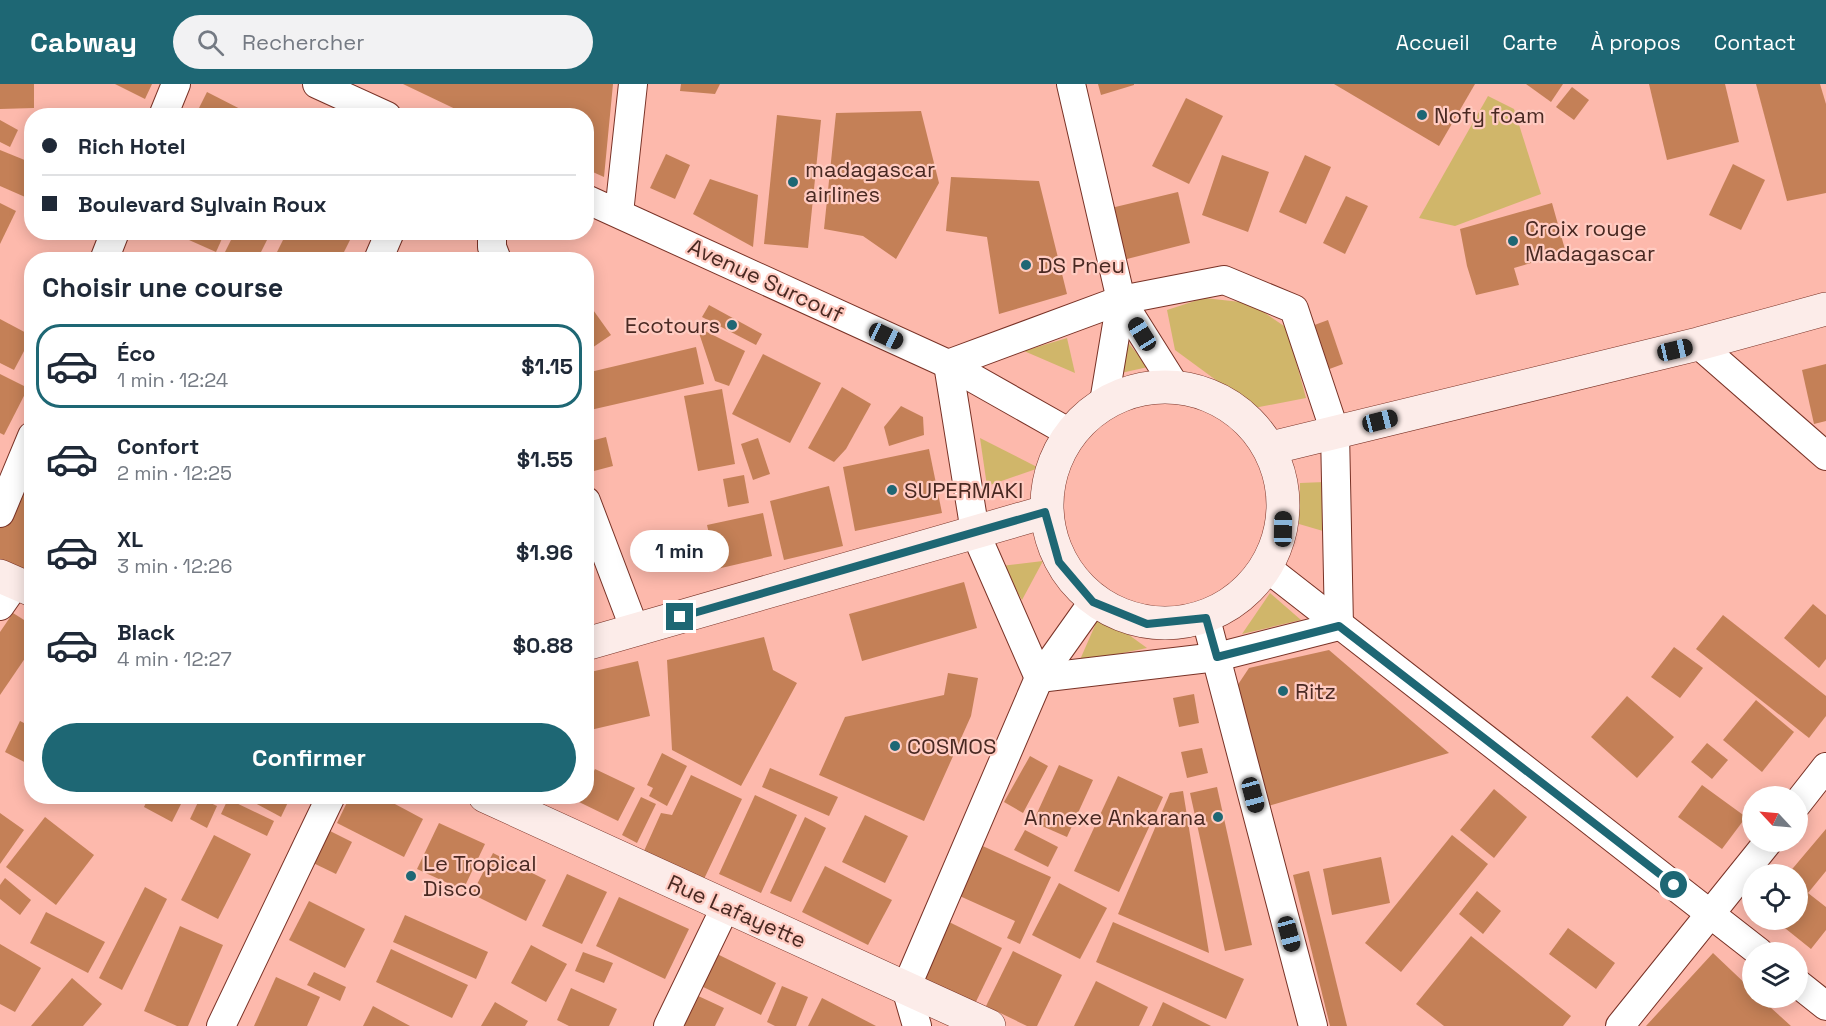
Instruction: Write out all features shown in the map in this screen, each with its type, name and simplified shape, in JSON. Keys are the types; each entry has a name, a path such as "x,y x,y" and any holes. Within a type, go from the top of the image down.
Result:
{"main road":[{"path":"1271,448 1698,344 1826,309"},
{"path":"1175,386 1213,395 1247,417 1271,448 1284,488 1283,529 1267,568 1241,599 1206,618 1147,624 1093,602 1059,562 1045,512 1050,470 1070,433 1104,402 1175,386"},
{"path":"594,642 1045,512"},
{"name":"Rue Lafayette","path":"503,804 989,1026"}],"street":[{"path":"166,108 176,84"},
{"path":"316,84 369,108"},
{"path":"619,213 633,84"},
{"path":"1071,84 1121,300 1175,386"},
{"name":"Avenue Surcouf","path":"594,202 948,364 1070,433"},
{"path":"1040,678 975,532 948,364 1121,300 1224,280 1294,309 1335,432 1339,626"},
{"path":"1104,402 1121,300"},
{"path":"1698,344 1826,456"},
{"path":"0,513 24,455"},
{"path":"594,522 634,630"},
{"path":"1267,568 1747,942"},
{"path":"917,1026 906,988 1040,678 1093,602"},
{"path":"1206,618 1314,1026"},
{"path":"1040,678 1217,657 1339,626"},
{"path":"1808,790 1826,767"},
{"path":"221,1026 327,804"},
{"path":"1620,1026 1760,852"},
{"path":"668,1026 726,906"},
{"path":"1808,992 1826,1006"}],"shaded area":[{"path":"1488,96 1514,109 1541,194 1455,226 1419,218"},
{"path":"1204,298 1250,303 1287,328 1306,398 1254,408 1175,350 1167,310"},
{"path":"1121,334 1148,367 1121,373"},
{"path":"1067,338 1075,373 1024,351"},
{"path":"980,438 1039,468 987,486"},
{"path":"1325,482 1323,531 1299,524 1300,483"},
{"path":"1043,561 1022,600 1001,566"},
{"path":"1270,593 1301,620 1242,634"},
{"path":"1100,614 1147,648 1079,662"}],"building":[{"path":"0,84 34,84 34,108 0,109"},
{"path":"115,84 152,84 145,99"},
{"path":"403,84 613,84 604,177 594,173 594,108 453,108"},
{"path":"681,84 720,84 715,94 680,91"},
{"path":"1098,84 1134,84 1134,85 1101,95"},
{"name":"Nofy foam","path":"1334,84 1475,84 1439,146"},
{"path":"1526,84 1563,84 1551,102"},
{"path":"1649,84 1725,84 1739,142 1667,160"},
{"path":"1756,84 1820,84 1826,104 1826,193 1787,201"},
{"path":"1572,87 1589,100 1574,120 1556,107"},
{"path":"207,92 238,108 199,108"},
{"path":"1186,98 1223,116 1189,184 1152,166"},
{"path":"921,111 939,183 896,259 863,236 824,229 836,113"},
{"name":"madagascar airlines","path":"777,115 821,120 808,248 764,244"},
{"path":"0,120 18,130 10,147 0,142"},
{"path":"0,150 24,160 24,196 0,186"},
{"path":"666,154 690,165 675,199 650,188"},
{"path":"1222,155 1269,172 1248,232 1202,215"},
{"path":"1305,155 1331,167 1306,224 1279,212"},
{"path":"1733,164 1765,180 1741,230 1709,215"},
{"name":"DS Pneu","path":"951,177 1039,181 1067,294 999,314 987,237 946,231"},
{"path":"710,179 758,195 753,247 693,214"},
{"path":"1178,192 1190,243 1123,260 1111,208"},
{"path":"1346,196 1368,206 1345,254 1323,243"},
{"path":"0,203 16,211 0,244"},
{"name":"Croix rouge Madagascar","path":"1552,203 1566,253 1514,268 1519,285 1476,295 1467,266 1460,229"},
{"path":"189,240 221,240 216,252"},
{"path":"231,240 267,240 261,252 225,252"},
{"path":"283,240 350,240 344,252 277,252"},
{"name":"Ecotours","path":"709,305 762,334 756,345 702,317"},
{"path":"594,311 611,335 594,347"},
{"path":"0,319 24,332 24,351 14,370 0,363"},
{"path":"1328,320 1343,364 1324,371 1309,327"},
{"path":"697,327 745,351 729,386 715,381"},
{"path":"696,347 704,384 594,409 594,371"},
{"path":"763,354 821,383 790,443 732,414"},
{"path":"1826,364 1826,421 1814,424 1802,370"},
{"path":"0,374 24,386 24,396 4,435 0,433"},
{"path":"842,387 871,404 846,449 834,462 808,448"},
{"path":"722,389 735,464 698,471 684,396"},
{"path":"901,406 923,417 924,435 889,446 884,427"},
{"path":"606,437 613,466 594,471 594,440"},
{"path":"758,438 770,474 753,480 741,444"},
{"name":"SUPERMAKI","path":"929,449 942,513 855,531 843,467"},
{"path":"744,475 749,503 728,507 723,479"},
{"path":"21,481 24,482 24,581 0,569 0,524"},
{"path":"829,486 843,546 784,560 770,501"},
{"path":"763,513 772,556 717,569 707,525"},
{"path":"964,582 977,628 862,661 849,614"},
{"path":"1813,604 1826,615 1826,659 1819,668 1784,638"},
{"path":"13,613 24,620 24,660 0,695 0,632"},
{"path":"1723,615 1826,696 1826,716 1809,738 1696,649"},
{"path":"764,637 773,670 797,683 741,786 672,750 667,660"},
{"path":"1674,647 1703,668 1680,698 1651,677"},
{"path":"1329,650 1449,753 1265,807 1233,692 1249,668"},
{"path":"638,661 650,716 594,729 594,671"},
{"name":"COSMOS","path":"948,673 978,678 971,716 924,821 819,775 845,717 944,695"},
{"path":"1194,694 1199,723 1179,727 1173,698"},
{"path":"1627,696 1674,737 1637,778 1591,737"},
{"path":"1756,700 1794,732 1762,772 1723,740"},
{"path":"20,721 24,723 24,762 5,752"},
{"path":"1707,743 1728,760 1712,779 1691,762"},
{"path":"1202,748 1208,773 1187,778 1181,752"},
{"path":"662,753 687,766 667,806 649,796 653,788 647,785"},
{"path":"1030,756 1048,766 1023,813 1004,802"},
{"path":"1059,765 1093,780 1067,837 1033,822"},
{"path":"770,768 838,797 829,816 762,787"},
{"path":"595,769 635,788 618,821 583,804 594,804"},
{"path":"691,775 742,799 704,879 644,851 661,813 672,815"},
{"path":"1118,776 1163,797 1119,892 1074,871"},
{"path":"1702,785 1742,814 1742,822 1722,849 1678,817"},
{"path":"1217,787 1252,945 1225,951 1190,793"},
{"path":"1494,789 1527,817 1494,858 1460,830"},
{"path":"1183,791 1209,953 1118,914 1170,793"},
{"path":"755,795 797,815 761,893 719,874"},
{"path":"641,797 656,804 637,843 622,835"},
{"path":"145,804 181,804 172,822 144,807"},
{"path":"197,804 217,806 207,828 190,819"},
{"path":"226,804 238,804 274,821 267,836 221,814"},
{"path":"257,804 287,804 281,817"},
{"path":"346,804 395,804 423,819 404,857 337,823"},
{"path":"0,813 24,830 0,864"},
{"path":"865,815 908,836 885,883 842,862"},
{"path":"45,817 94,855 56,905 6,867"},
{"path":"805,817 826,828 791,902 770,893"},
{"path":"439,823 485,844 463,890 417,869"},
{"path":"326,829 352,842 336,874 309,861"},
{"path":"1826,829 1826,871 1808,893 1808,864 1796,864"},
{"path":"1025,830 1058,847 1048,867 1014,850"},
{"path":"214,835 251,854 218,919 181,900"},
{"path":"1452,835 1488,864 1401,972 1365,943"},
{"path":"976,843 1051,877 1020,944 1007,938 1015,921 953,893"},
{"path":"493,853 546,880 526,921 472,894"},
{"path":"1381,857 1390,903 1332,915 1323,869"},
{"path":"825,866 892,900 868,945 802,912"},
{"path":"1309,871 1347,1026 1330,1026 1293,875"},
{"path":"567,874 607,892 582,944 542,926"},
{"path":"5,878 31,900 20,915 0,899 0,885"},
{"path":"1059,883 1107,908 1080,959 1032,935"},
{"path":"145,887 167,899 122,990 99,978"},
{"path":"1477,891 1501,911 1483,934 1459,914"},
{"path":"1808,893 1826,907 1826,930 1811,949 1808,947 1808,942 1802,942 1787,930 1808,930"},
{"path":"619,897 689,929 665,979 596,946"},
{"path":"309,901 365,929 345,968 289,940"},
{"path":"46,912 105,942 88,973 30,943"},
{"path":"405,915 488,952 476,979 393,942"},
{"path":"945,920 1002,948 970,1014 914,986"},
{"path":"1113,922 1244,979 1226,1019 1096,962"},
{"path":"180,926 223,945 188,1026 177,1026 144,1011"},
{"path":"1568,928 1615,963 1596,989 1549,954"},
{"path":"1471,936 1571,1016 1563,1026 1444,1026 1416,1004"},
{"path":"0,944 41,968 15,1012 0,1004"},
{"path":"531,945 567,964 546,1002 511,983"},
{"path":"391,949 468,985 452,1018 376,982"},
{"path":"1013,951 1062,975 1037,1026 1027,1026 986,1006"},
{"path":"583,952 613,963 604,983 575,971"},
{"path":"713,952 776,983 761,1015 697,984"},
{"path":"1713,953 1742,981 1742,1008 1771,1008 1791,1026 1646,1026"},
{"path":"314,972 346,987 340,1001 307,985"},
{"path":"276,977 320,997 307,1026 254,1026"},
{"path":"72,978 102,1004 83,1026 31,1026"},
{"path":"1096,981 1148,1007 1139,1026 1074,1026"},
{"path":"782,986 808,997 796,1026 775,1026 767,1022"},
{"path":"571,988 617,1009 609,1026 569,1026 557,1020"},
{"path":"694,994 724,1008 715,1026 678,1026"},
{"path":"822,998 876,1026 808,1026"},
{"path":"495,1002 528,1021 525,1026 481,1026"},
{"path":"1163,1002 1211,1026 1152,1026"},
{"path":"373,1006 410,1026 363,1026"}],"place":[{"name":"Nofy foam","path":"1422,115"},
{"name":"madagascar airlines","path":"793,182"},
{"name":"Croix rouge Madagascar","path":"1513,241"},
{"name":"DS Pneu","path":"1026,265"},
{"name":"Ecotours","path":"732,325"},
{"name":"SUPERMAKI","path":"892,490"},
{"name":"Ritz","path":"1283,691"},
{"name":"COSMOS","path":"895,746"},
{"name":"Annexe Ankarana","path":"1218,817"},
{"name":"Le Tropical Disco","path":"411,876"}],"route":[{"path":"680,617 1045,512 1059,562 1093,602 1147,624 1206,618 1217,657 1339,626 1674,885"}]}
